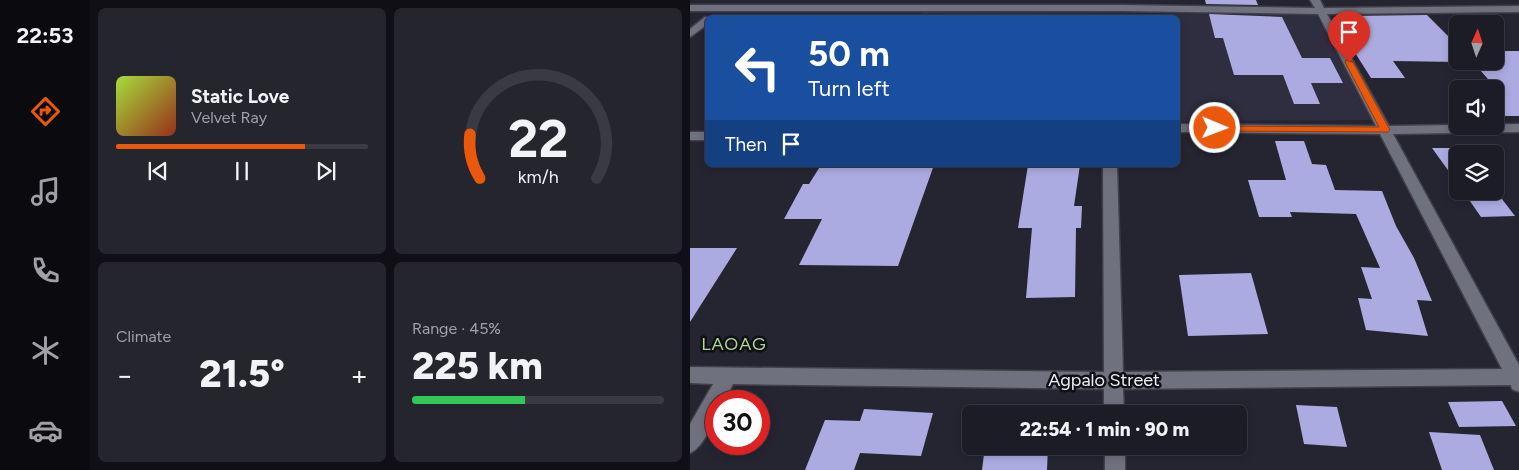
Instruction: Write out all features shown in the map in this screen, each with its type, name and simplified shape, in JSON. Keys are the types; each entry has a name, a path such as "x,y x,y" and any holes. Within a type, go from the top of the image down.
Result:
{"street":[{"path":"711,15 729,0"},
{"path":"913,13 921,0"},
{"path":"690,8 913,13 1319,5 1519,9"},
{"path":"1319,5 1518,379"},
{"path":"690,34 705,21"},
{"path":"1180,128 1385,130 1519,128"},
{"path":"690,136 705,136"},
{"path":"1110,167 1114,405"},
{"name":"Agpalo Street","path":"690,375 1114,380 1518,379"},
{"path":"690,442 728,375"},
{"path":"1115,455 1116,470"}],"shaded area":[{"path":"922,12 1316,15 1371,120 1180,121 1180,15 920,15"}],"building":[{"path":"1205,0 1256,0 1258,5 1206,4"},
{"path":"1209,14 1282,17 1302,58 1330,58 1343,83 1311,83 1320,104 1294,104 1283,75 1234,75 1223,38 1215,38"},
{"path":"1427,15 1449,37 1449,62 1393,61 1405,78 1371,78 1333,18 1348,18 1347,16"},
{"path":"1504,51 1519,51 1519,116 1504,116 1504,80 1489,80 1480,70 1504,70"},
{"path":"1275,141 1304,141 1312,164 1326,165 1335,190 1382,191 1396,226 1414,258 1432,301 1417,300 1428,336 1366,330 1358,298 1372,299 1361,267 1380,268 1356,214 1290,212 1292,217 1259,217 1248,180 1286,180"},
{"path":"1432,148 1449,148 1449,172"},
{"path":"820,167 933,167 898,266 799,265 822,219 784,219 803,184 809,184"},
{"path":"1028,167 1080,167 1074,206 1082,206 1081,228 1076,228 1075,297 1026,298 1032,228 1018,228"},
{"path":"1469,200 1503,200 1515,216 1481,217"},
{"path":"690,248 737,248 690,322"},
{"path":"1251,273 1268,334 1188,336 1179,275"},
{"path":"1502,401 1516,426 1459,427 1448,402"},
{"path":"1296,405 1337,407 1347,447 1304,444"},
{"path":"864,409 933,413 921,456 860,453 854,470 805,470 825,420 860,421"},
{"path":"1429,432 1480,435 1494,470 1442,470"},
{"path":"984,455 1048,455 1047,470 982,470"}],"district":[{"name":"LAOAG","path":"734,344"}],"route":[{"path":"1215,128 1385,130 1349,62"}]}
